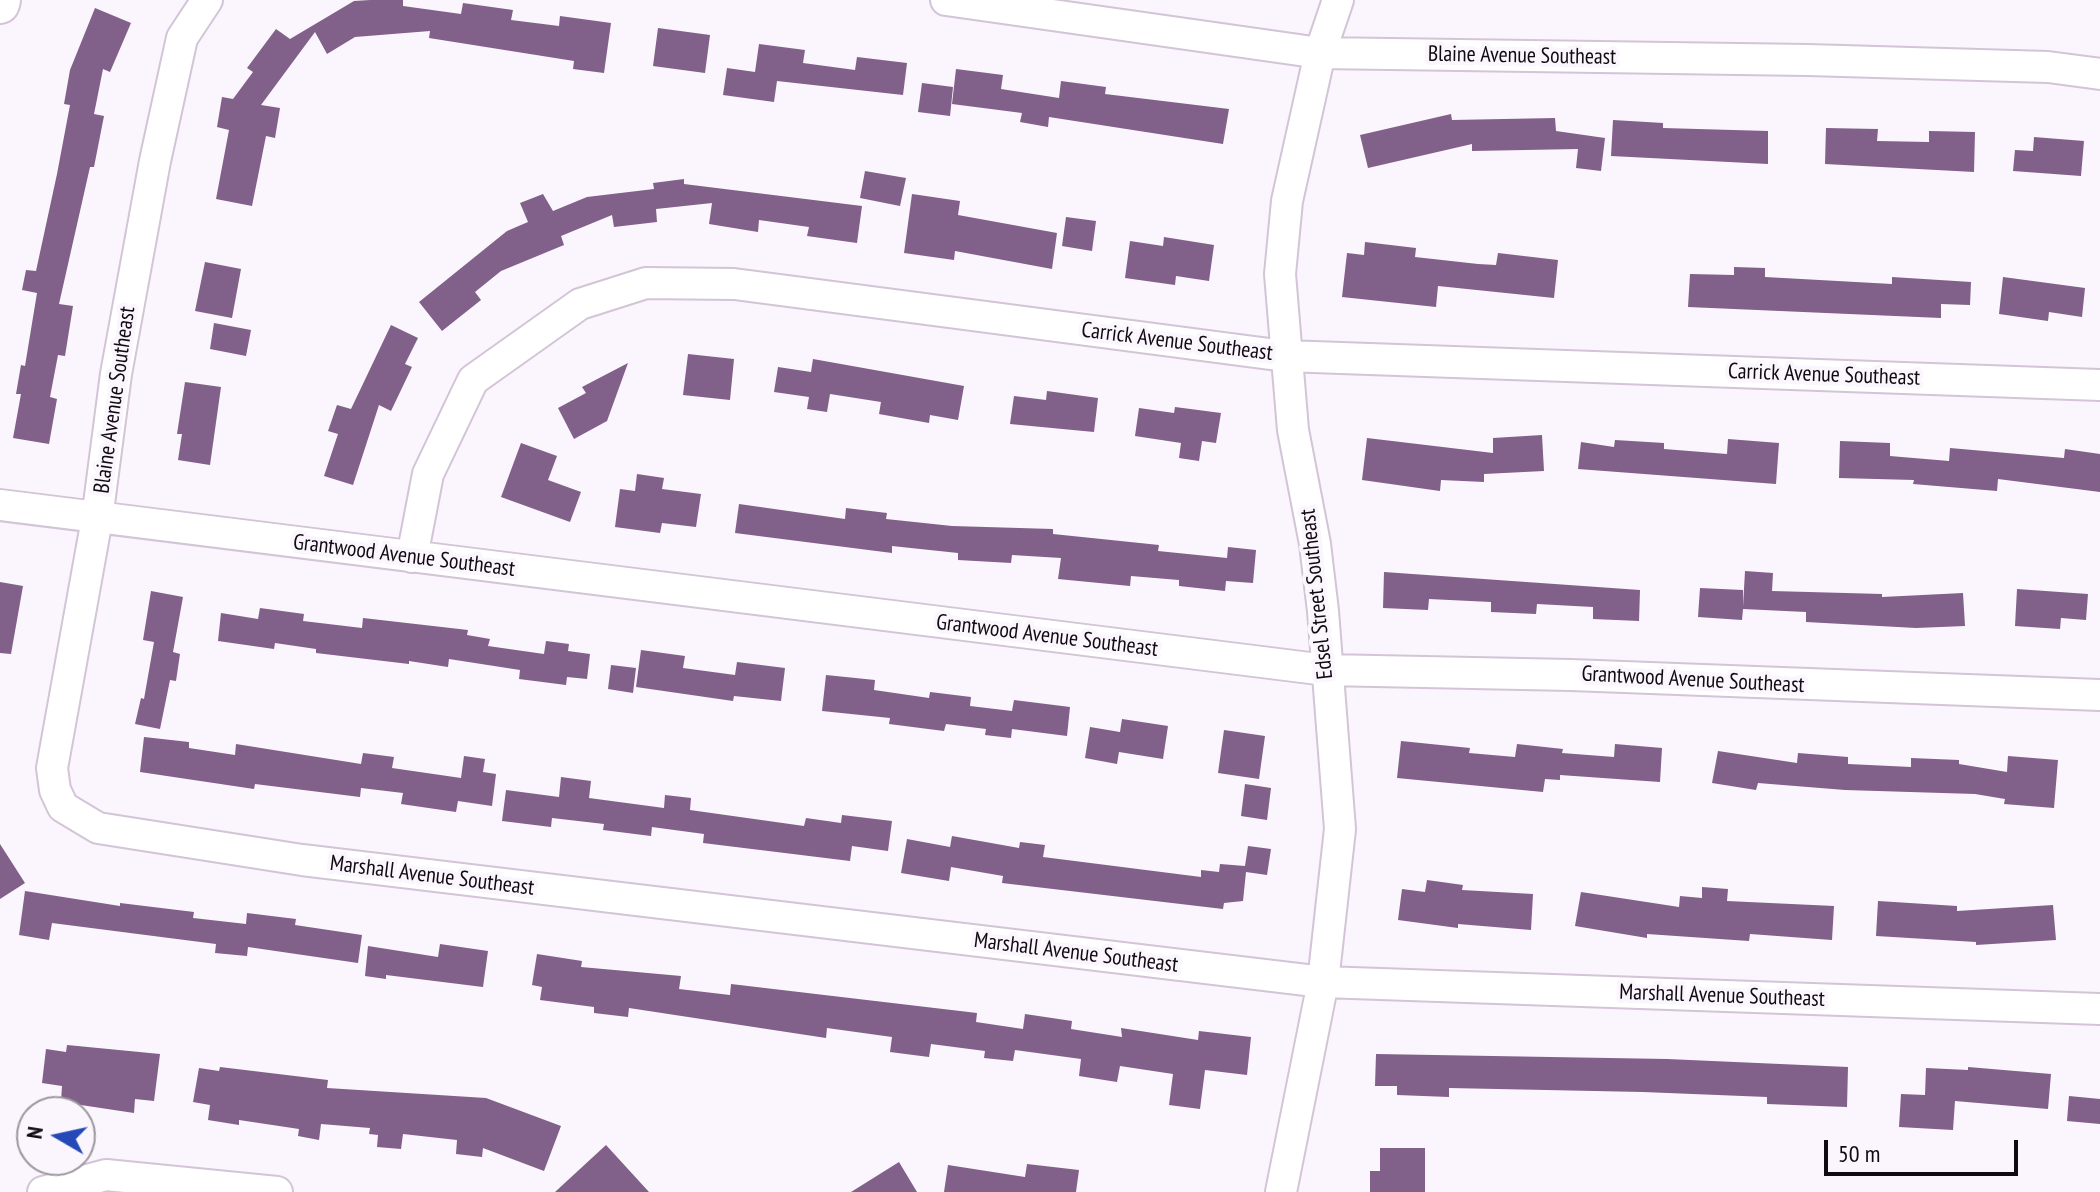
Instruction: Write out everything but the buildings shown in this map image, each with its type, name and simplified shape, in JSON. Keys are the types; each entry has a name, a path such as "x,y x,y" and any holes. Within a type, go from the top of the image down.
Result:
{"street":[{"name":"Blaine Avenue Southeast","path":"63,807 55,790 52,768 97,519 116,374 155,161 182,38 207,0"},
{"name":"Blaine Avenue Southeast","path":"946,0 1320,53 1840,61 2048,67 2100,74"},
{"name":"Edsel Street Southeast","path":"1281,1192 1323,982 1340,829 1315,544 1293,430 1280,274 1287,201 1320,53 1338,0"},
{"name":"Carrick Avenue Southeast","path":"412,557 428,474 473,380 580,304 646,283 734,284 1285,356 2100,385"},
{"name":"Grantwood Avenue Southeast","path":"0,505 1326,670 1571,675 2100,695"},
{"name":"Marshall Avenue Southeast","path":"63,807 98,828 302,860 1323,982 2100,1009"},
{"path":"43,1192 106,1175 277,1192"}]}
